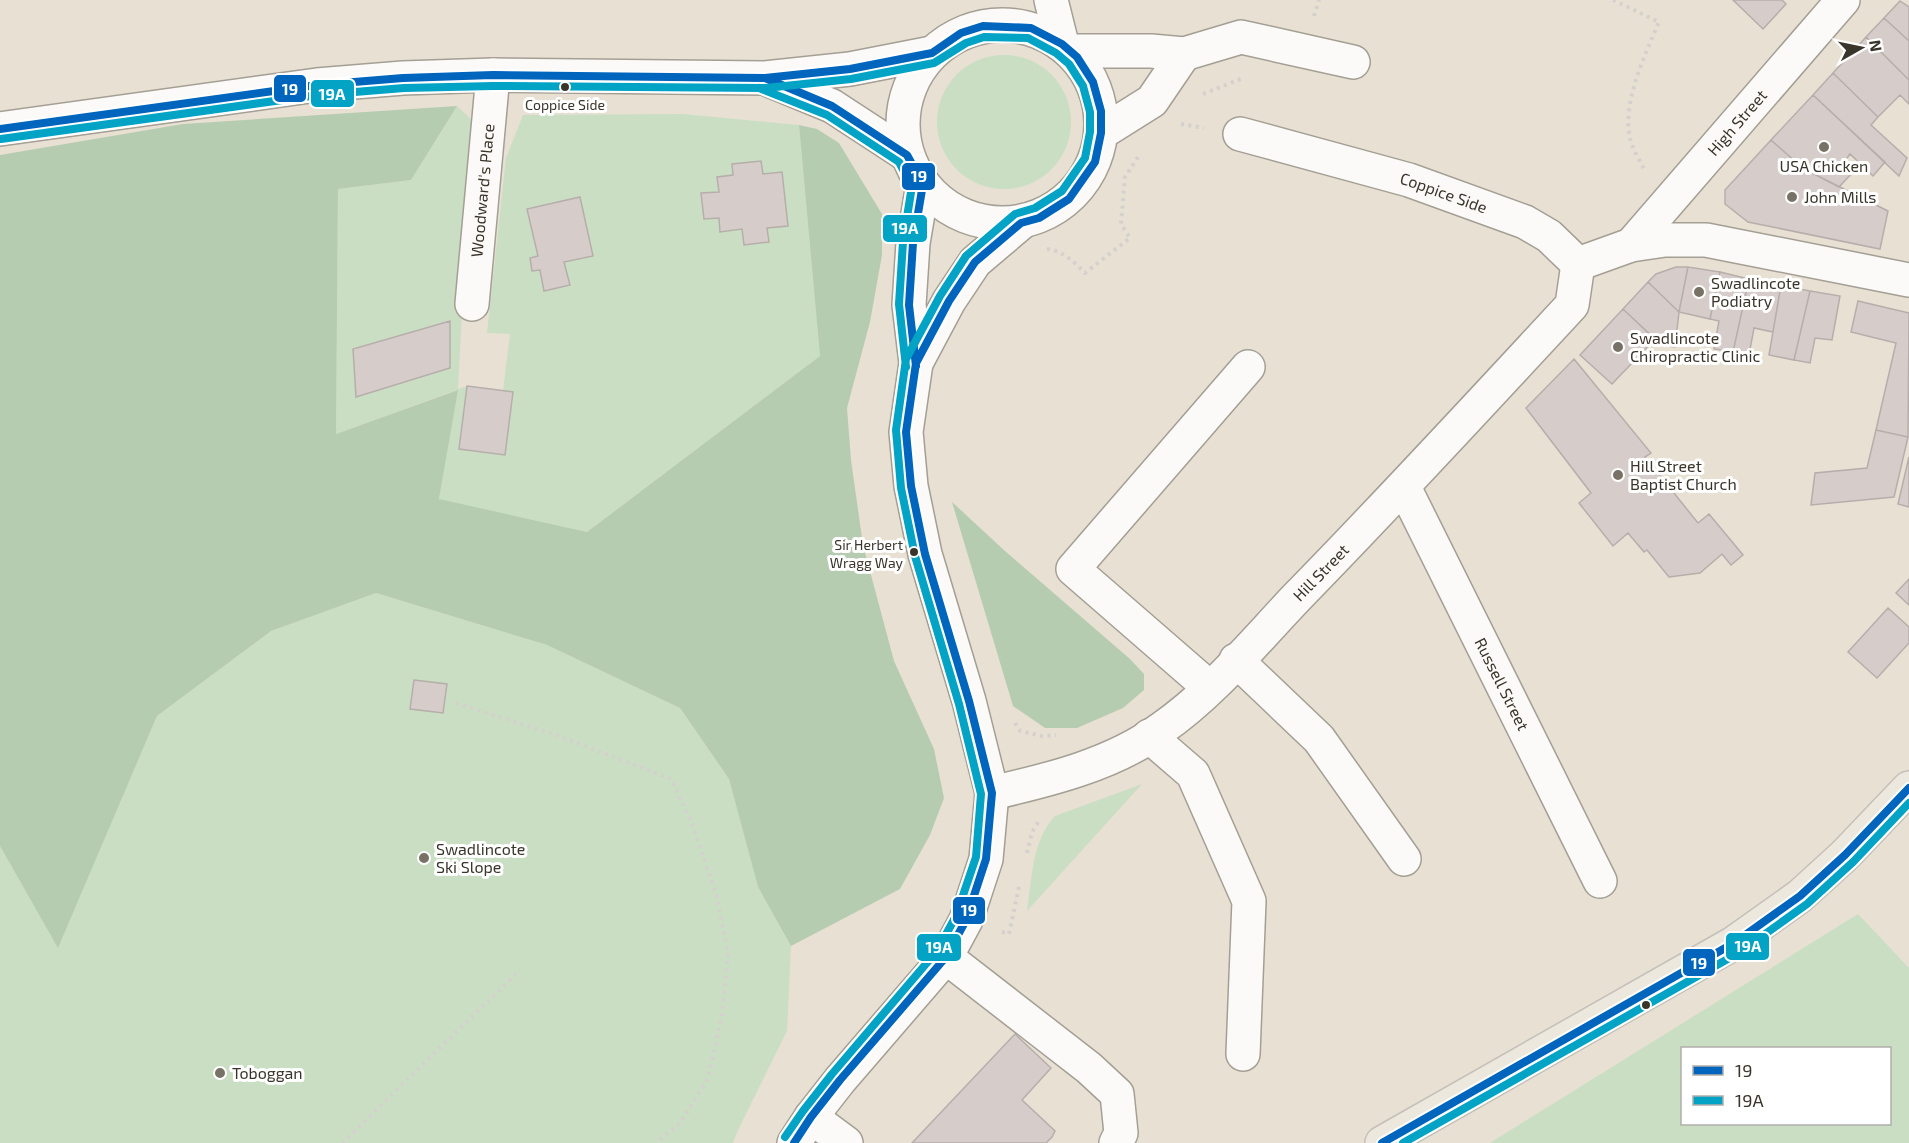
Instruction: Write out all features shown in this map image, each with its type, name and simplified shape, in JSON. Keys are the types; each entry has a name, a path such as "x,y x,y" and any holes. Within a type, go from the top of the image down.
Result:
{"main road":[{"path":"1382,1143 1734,943 1800,896 1845,855 1909,788"}],"street":[{"path":"1051,0 1066,48"},
{"name":"High Street","path":"1631,244 1843,0"},
{"path":"988,13 1031,28 1077,57 1093,82 1101,111 1101,133 1095,162 1069,200 1039,218 1021,223 973,220 942,204 923,184 907,155 902,120 904,101 918,69 932,53 988,13"},
{"path":"1066,48 1184,54 1241,37 1353,62"},
{"path":"0,129 317,85 403,78 493,75 765,78 850,69 932,53"},
{"path":"1101,133 1152,101 1184,54"},
{"name":"Woodward's Place","path":"472,304 493,75"},
{"path":"765,78 832,106 907,155"},
{"name":"Coppice Side","path":"1240,134 1409,180 1525,222 1549,236 1578,264"},
{"path":"846,1143 803,1130 840,1080 946,957 966,920 986,859 992,793 963,681 925,554 911,486 906,432 916,363 909,305 913,243 923,184"},
{"path":"916,363 949,301 975,262 1021,223"},
{"path":"1578,264 1631,244 1665,240 1706,240 1909,280"},
{"name":"Hill Street","path":"992,793 1082,770 1161,730 1210,688 1404,487 1572,304 1578,264"},
{"path":"1210,688 1073,568 1248,367"},
{"name":"Russell Street","path":"1404,487 1600,881"},
{"path":"1236,660 1319,739 1404,859"},
{"path":"1149,736 1193,774 1249,901 1243,1054"},
{"path":"946,957 1089,1068 1117,1094 1121,1133 1116,1143"}],"path":[{"path":"1613,0 1659,22 1634,85 1628,122 1631,142 1647,174"},
{"path":"1199,95 1250,76"},
{"path":"1042,249 1053,250 1074,262 1085,273 1130,237 1121,224 1125,177 1143,149"},
{"path":"456,703 559,736 670,779 692,821 716,894 728,953 722,1015 708,1078 681,1122 656,1143"},
{"path":"1014,722 1020,731 1031,734 1066,735"},
{"path":"1027,855 1032,832 1041,818"},
{"path":"1009,934 1021,877"},
{"path":"342,1143 519,971"}],"green space":[{"path":"1004,55 1030,60 1052,74 1066,96 1071,122 1066,148 1052,170 1030,184 1004,189 978,184 956,170 942,148 937,122 942,96 956,74 978,60"},
{"path":"457,106 472,120 458,389 467,386 459,449 513,392 503,391 510,334 487,333 506,158 523,115 683,114 799,125 820,356 587,532 439,500 457,390 336,434 338,189 411,180"},
{"path":"457,106 411,180 338,189 336,434 458,390 439,499 587,532 820,356 799,125 817,129 839,143 882,214 882,255 870,322 847,408 851,460 863,545 894,661 934,749 944,798 930,835 900,889 791,946 758,887 729,779 680,708 547,645 376,593 271,631 157,716 58,948 0,846 0,155 183,124"},
{"path":"952,502 1130,659 1144,674 1144,690 1123,708 1077,728 1045,728 1013,706"},
{"name":"Swadlincote Ski Slope","path":"376,593 547,645 680,708 729,779 758,887 791,946 787,1031 733,1143 0,1143 0,846 58,947 157,716 271,631"},
{"path":"1142,784 1027,911 1037,848 1047,826 1055,816"},
{"path":"1858,914 1909,968 1909,1143 1490,1143"}],"building":[{"path":"1733,0 1782,0 1786,4 1763,29"},
{"path":"1900,1 1909,7 1909,41 1884,18"},
{"path":"1884,18 1909,41 1909,80 1866,37"},
{"path":"1866,37 1909,80 1909,104 1900,95 1878,117 1833,73"},
{"path":"1833,73 1878,117 1871,125 1907,158 1899,176 1813,95"},
{"name":"USA Chicken","path":"1813,95 1885,162 1873,176 1850,154 1845,161 1854,171 1839,187 1804,169 1771,140"},
{"name":"John Mills","path":"1771,140 1804,169 1888,211 1880,249 1748,222 1725,204 1725,190"},
{"path":"761,161 763,174 782,172 788,226 767,228 769,242 744,245 742,229 720,232 719,218 704,219 701,193 719,192 717,177 733,175 732,164"},
{"path":"580,197 593,256 564,262 570,285 544,291 540,270 532,271 530,258 538,256 527,209"},
{"path":"1676,267 1688,267 1679,312 1648,282 1656,274"},
{"name":"Swadlincote Podiatry","path":"1688,267 1720,272 1710,319 1679,312"},
{"path":"1720,272 1749,279 1733,352 1714,349 1719,321 1710,319"},
{"path":"1749,279 1781,285 1773,332 1754,328 1749,355 1733,352"},
{"path":"1648,282 1679,312 1675,347 1661,345 1623,309"},
{"path":"1781,285 1810,291 1794,360 1769,355"},
{"path":"1810,291 1840,296 1832,340 1815,338 1810,363 1794,360"},
{"path":"1858,301 1909,313 1908,437 1876,430 1896,343 1851,332"},
{"name":"Swadlincote Chiropractic Clinic","path":"1623,309 1655,339 1612,384 1580,355"},
{"path":"450,321 450,368 356,397 353,349"},
{"name":"Hill Street Baptist Church","path":"1574,359 1651,453 1645,457 1698,523 1709,514 1743,555 1731,565 1722,554 1700,573 1669,577 1647,550 1644,552 1628,533 1613,546 1579,503 1591,493 1526,408"},
{"path":"467,386 513,392 505,455 459,449"},
{"path":"1876,430 1908,437 1894,497 1811,505 1815,473 1867,468"},
{"path":"1909,457 1909,507 1898,504"},
{"path":"1909,579 1909,605 1896,593"},
{"path":"1888,608 1909,627 1909,643 1877,678 1848,652"},
{"path":"414,680 447,684 443,713 410,709"},
{"path":"1015,1034 1051,1068 1022,1100 1055,1131 1052,1137 1046,1143 912,1143"}],"transit line":[{"name":"19","path":"0,129 317,85 403,78 493,75 765,78 850,69 932,53 961,33 983,26 1031,28 1062,44 1077,57 1093,82 1101,111 1101,133 1095,162 1069,199 1039,218 1021,223 975,262 949,301 916,363 906,432 911,486 925,554 969,701 992,793 986,859 966,920 946,957 840,1080 794,1143"},
{"name":"19A","path":"1,139 318,95 404,88 493,86 766,88 851,79 934,63 966,43 984,37 1028,38 1056,53 1069,64 1083,86 1090,112 1090,132 1085,158 1062,191 1035,208 1015,214 966,256 940,296 906,359 896,430 901,488 915,556 959,704 981,794 976,857 956,916 937,951 832,1074 785,1137"},
{"name":"19","path":"759,78 765,78 832,106 907,155 923,184 913,243 909,305 916,366"},
{"name":"19A","path":"759,88 827,115 899,162 912,186 903,242 899,304 906,367"},
{"name":"19","path":"1382,1143 1734,943 1800,896 1845,855 1909,788"},
{"name":"19A","path":"1403,1143 1740,952 1807,904 1853,862 1909,803"}],"place":[{"name":"Coppice Side","path":"565,87"},
{"name":"USA Chicken","path":"1824,147"},
{"name":"John Mills","path":"1792,197"},
{"name":"Swadlincote Podiatry","path":"1699,292"},
{"name":"Swadlincote Chiropractic Clinic","path":"1618,347"},
{"name":"Hill Street Baptist Church","path":"1618,475"},
{"name":"Sir Herbert Wragg Way","path":"914,552"},
{"name":"Swadlincote Ski Slope","path":"424,858"},
{"name":"Toboggan","path":"220,1073"}]}
